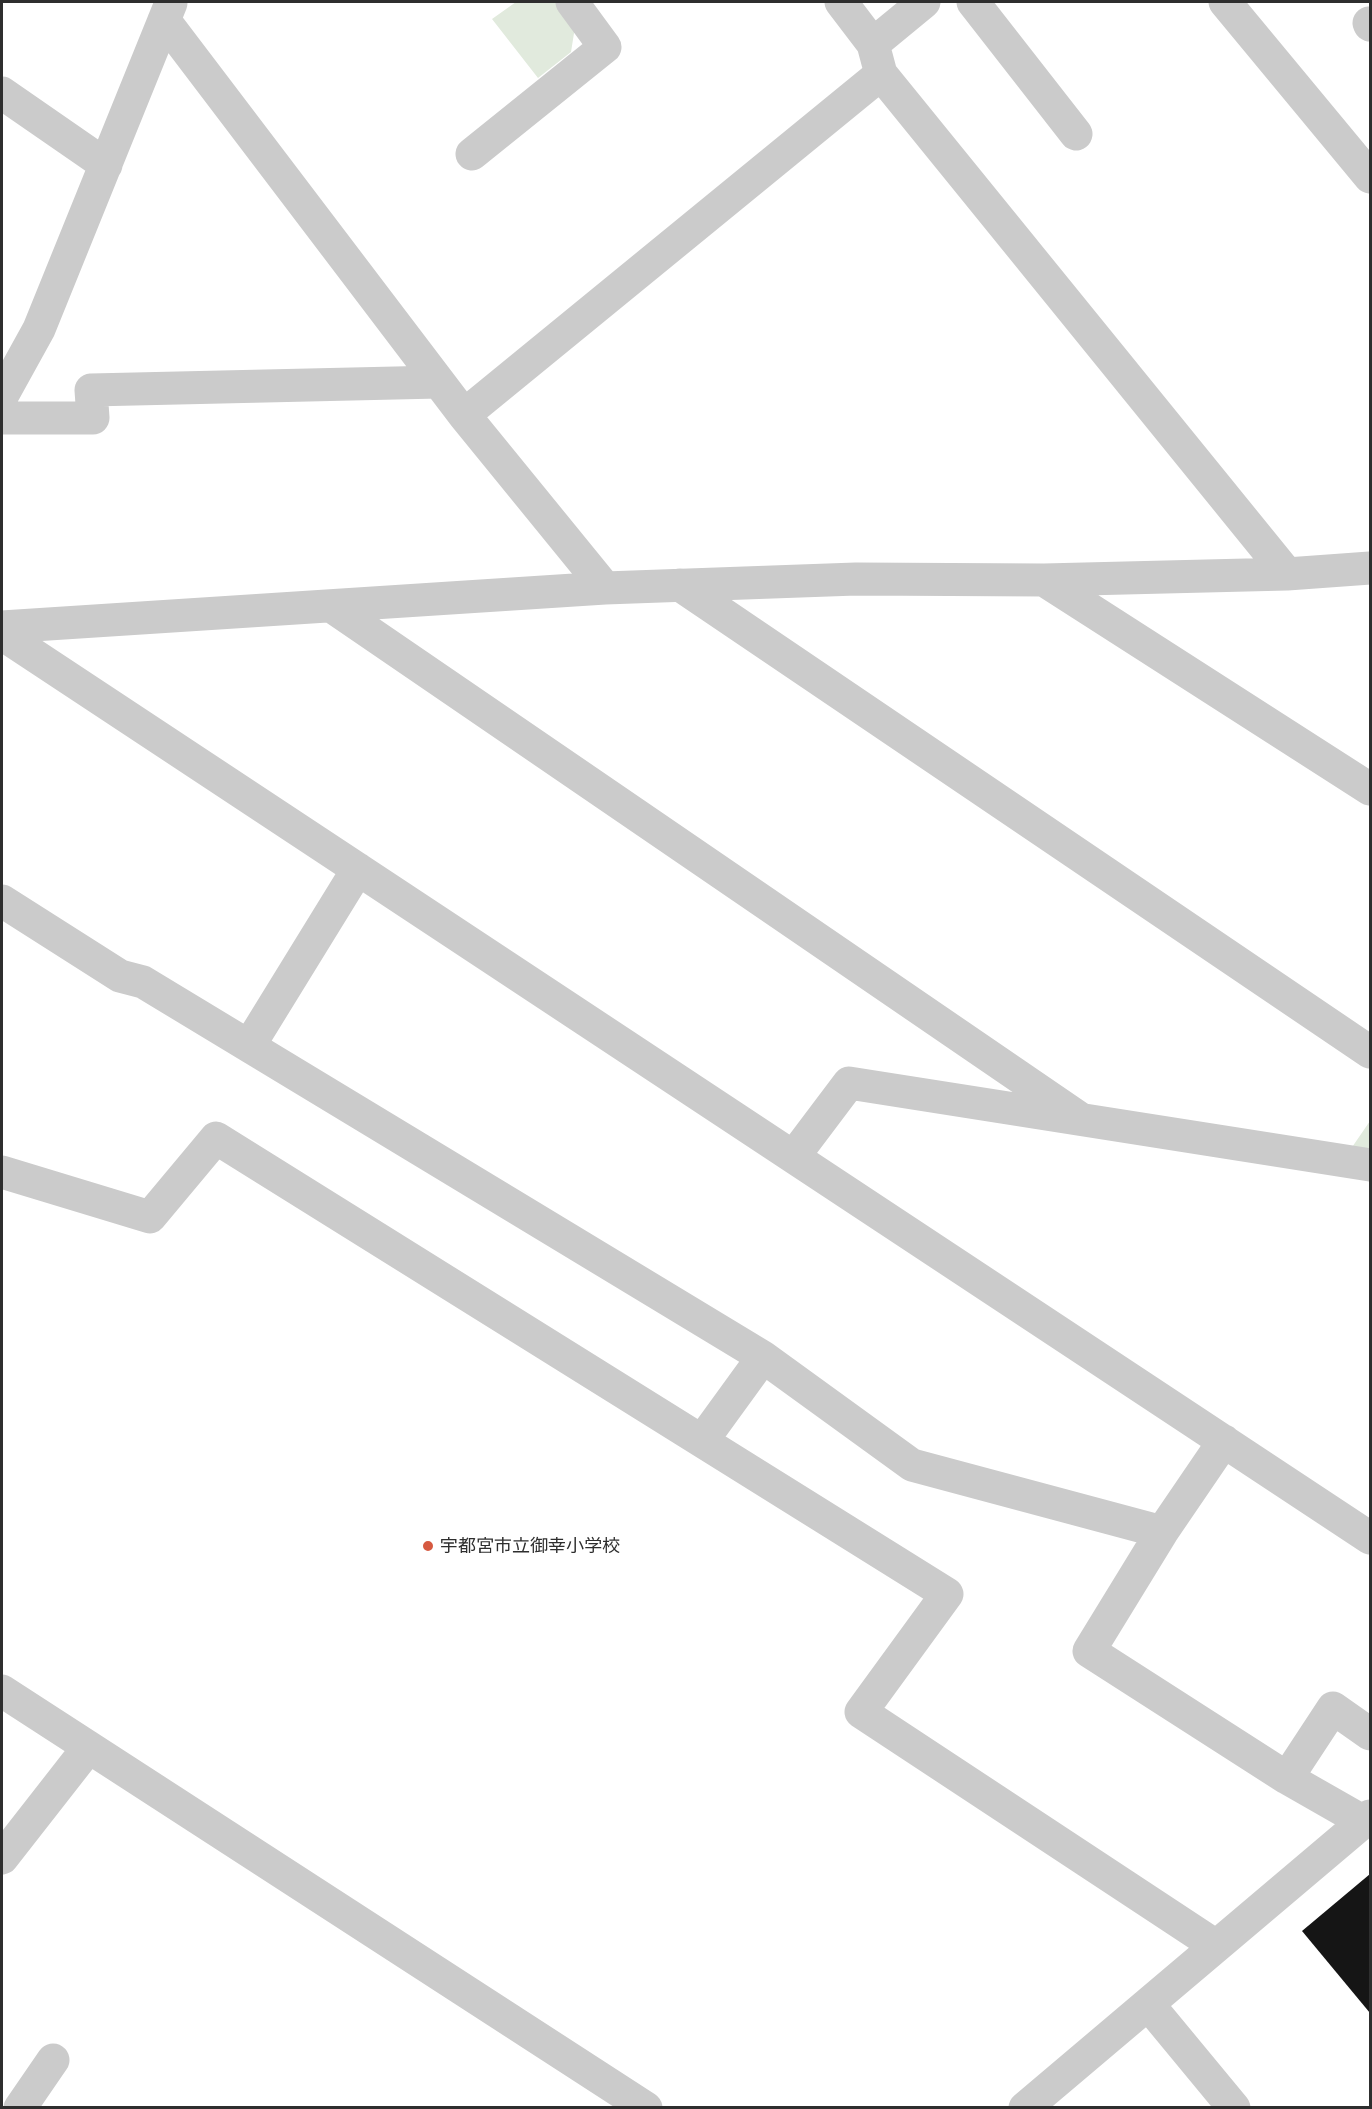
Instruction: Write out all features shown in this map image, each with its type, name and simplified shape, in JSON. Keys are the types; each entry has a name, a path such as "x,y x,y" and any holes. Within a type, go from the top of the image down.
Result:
{"street":[{"path":"471,154 605,47 572,2"},
{"path":"841,2 877,59 1287,574"},
{"path":"464,415 877,59 924,2"},
{"path":"973,2 1076,134"},
{"path":"1226,2 1371,177"},
{"path":"2,396 39,329 168,11"},
{"path":"168,11 439,382 605,588"},
{"path":"2,93 106,165"},
{"path":"2,418 93,417 91,390 439,382"},
{"path":"2,627 605,588 856,579 1044,580 1366,571"},
{"path":"1044,580 1371,789"},
{"path":"680,585 1371,1052"},
{"path":"331,606 1081,1119"},
{"path":"2,634 1371,1538"},
{"path":"249,1046 358,869"},
{"path":"2,901 120,976 143,982 763,1357 912,1465 1162,1532"},
{"path":"794,1156 849,1083 1371,1165"},
{"path":"2,1172 150,1217 216,1138 947,1594 861,1712 1216,1946"},
{"path":"702,1442 763,1357"},
{"path":"1025,2108 1367,1819 1287,1778 1089,1651 1162,1532 1224,1441"},
{"path":"2,1691 646,2108"},
{"path":"1287,1778 1333,1708 1371,1734"},
{"path":"2,1858 88,1748"},
{"path":"1148,2004 1234,2108"},
{"path":"20,2108 53,2060"}],"shaded area":[{"path":"516,2 556,2 575,27 571,52 538,78 492,19"},
{"path":"1370,1121 1370,1159 1346,1156"}],"building":[{"path":"1370,1874 1370,2013 1302,1931"}],"place":[{"name":"宇都宮市立御幸小学校","path":"428,1546"}]}
